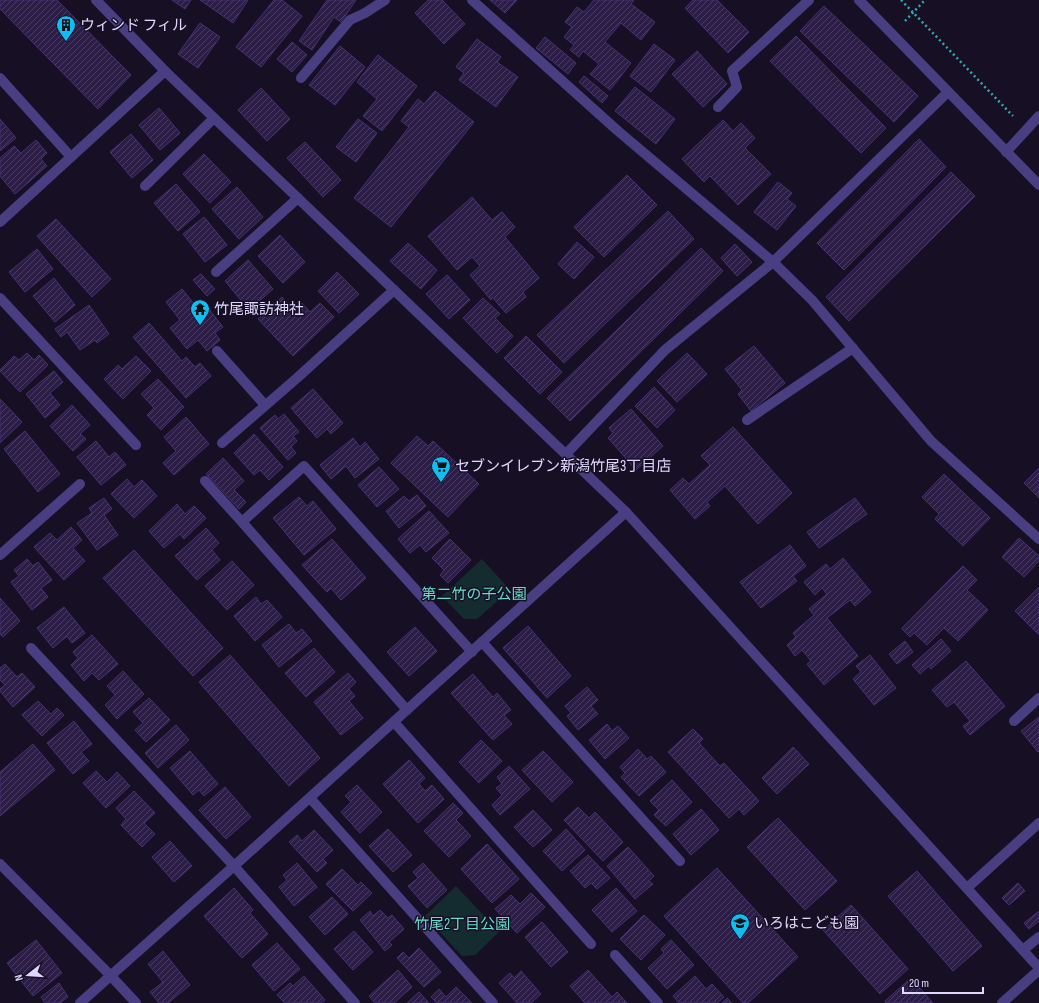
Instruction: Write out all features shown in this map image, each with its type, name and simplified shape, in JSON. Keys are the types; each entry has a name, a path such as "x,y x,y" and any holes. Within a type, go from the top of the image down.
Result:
{"street":[{"path":"96,0 214,118 626,512 967,888 1039,969 1002,1003"},
{"path":"301,78 350,20 385,0"},
{"path":"472,0 618,131 773,262 812,300 931,441 1039,539"},
{"path":"718,107 737,87 732,71 808,0"},
{"path":"859,0 1039,186"},
{"path":"0,222 165,70"},
{"path":"0,78 72,157"},
{"path":"566,454 665,350 773,262 948,92"},
{"path":"1006,152 1039,116"},
{"path":"145,186 214,118"},
{"path":"216,272 298,198"},
{"path":"222,443 394,290"},
{"path":"0,298 136,445"},
{"path":"747,420 853,348"},
{"path":"218,351 265,405"},
{"path":"242,522 304,466 472,652"},
{"path":"205,481 407,710"},
{"path":"0,555 80,484"},
{"path":"80,1003 310,798 626,512"},
{"path":"482,642 680,861"},
{"path":"31,648 234,866 355,1003"},
{"path":"1014,721 1039,698"},
{"path":"394,722 591,944"},
{"path":"310,798 493,1003"},
{"path":"967,888 1039,823"},
{"path":"0,864 136,1003"},
{"path":"1023,950 1039,937"},
{"path":"615,955 658,1003"}],"path":[{"path":"901,0 1015,118"},
{"path":"893,35 925,0"}],"green space":[{"name":"第二竹の子公園","path":"482,559 510,590 477,619 464,619 442,596"},
{"name":"竹尾2丁目公園","path":"456,886 499,932 475,955 462,956 425,916"}],"building":[{"name":"ウィンド フィル","path":"0,0 57,0 131,75 98,109 0,9"},
{"path":"172,0 191,0 185,9"},
{"path":"200,0 248,0 233,23"},
{"path":"274,0 282,0 302,16 261,67 236,47"},
{"path":"327,0 356,0 341,22 334,17 312,50 299,41"},
{"path":"428,0 442,0 465,24 444,44 415,13"},
{"path":"490,0 517,0 505,13"},
{"path":"594,0 634,0 631,4 655,22 641,40 621,23 605,42 631,63 610,90 590,74 599,64 583,51 579,57 570,50 574,45 564,37 572,27 565,22 577,7 584,12"},
{"path":"693,0 717,0 749,32 728,53 685,8"},
{"path":"824,6 918,96 894,122 800,31"},
{"path":"200,23 220,37 198,68 178,54"},
{"path":"796,36 886,128 861,153 770,61"},
{"path":"545,37 576,63 568,74 536,48"},
{"path":"477,39 501,57 497,62 518,77 496,107 459,80 464,73 456,67"},
{"path":"292,42 307,55 292,72 277,59"},
{"path":"654,44 675,60 651,92 630,76"},
{"path":"340,46 365,67 335,105 309,85"},
{"path":"697,51 727,84 703,107 672,74"},
{"path":"378,55 417,86 382,131 363,116 377,99 357,82"},
{"path":"584,76 608,96 602,103 579,82"},
{"path":"635,87 675,119 656,144 615,111"},
{"path":"261,88 290,119 267,141 238,110"},
{"path":"435,91 474,122 391,227 354,198 409,127 401,121 418,99 424,104"},
{"path":"159,108 180,133 160,150 139,125"},
{"path":"0,119 16,138 0,151"},
{"path":"358,119 377,133 356,162 336,147"},
{"path":"723,120 733,131 741,123 755,138 745,148 771,174 738,205 710,176 704,182 682,159"},
{"path":"131,134 153,160 132,178 110,152"},
{"path":"919,139 946,167 844,270 817,243"},
{"path":"36,140 47,153 41,159 47,166 15,194 0,176 0,158 14,146 21,153"},
{"path":"305,142 341,180 323,197 287,158"},
{"path":"204,154 231,182 210,203 183,174"},
{"path":"951,172 975,196 849,321 826,297"},
{"path":"627,175 657,205 604,257 574,227"},
{"path":"778,182 792,193 787,199 796,206 777,230 754,212"},
{"path":"176,184 200,212 178,231 154,203"},
{"path":"237,187 263,217 239,239 212,209"},
{"path":"472,197 492,220 502,212 515,227 505,237 539,278 523,292 526,297 506,313 492,297 491,300 470,275 480,266 472,257 457,270 428,236"},
{"path":"668,211 694,239 564,363 537,335"},
{"path":"204,217 227,245 205,262 183,234"},
{"path":"56,219 111,279 92,297 37,236"},
{"path":"280,235 305,262 283,283 258,256"},
{"path":"577,242 594,257 574,279 558,264"},
{"path":"408,243 437,270 421,289 390,261"},
{"path":"735,244 752,262 737,276 721,258"},
{"path":"701,248 723,271 570,421 547,398"},
{"path":"37,249 53,269 25,292 9,272"},
{"path":"248,260 273,289 249,310 225,281"},
{"path":"337,272 359,294 339,313 318,291"},
{"path":"201,274 215,289 207,296 193,280"},
{"path":"447,275 470,300 449,319 426,294"},
{"path":"54,278 75,305 55,322 33,296"},
{"path":"182,289 194,304 201,299 223,327 215,333 220,340 207,351 198,340 187,349 170,328 180,320 166,302"},
{"path":"282,297 294,310 302,303 310,312 320,303 334,317 293,356 258,319"},
{"path":"483,298 500,314 495,318 513,336 497,353 463,318"},
{"path":"89,305 109,334 97,343 95,340 80,350 67,332 61,337 55,329"},
{"path":"149,323 182,361 186,357 195,367 200,363 211,376 186,398 133,337"},
{"path":"526,336 562,372 540,394 504,358"},
{"path":"754,346 785,383 751,411 738,394 742,390 725,369"},
{"path":"27,353 34,360 39,355 48,365 20,392 0,370 14,356 19,360"},
{"path":"687,353 707,374 677,402 657,381"},
{"path":"136,356 151,371 123,399 104,379 118,365 122,369"},
{"path":"54,371 63,382 50,393 60,405 45,418 26,394"},
{"path":"158,379 184,407 161,430 147,415 154,408 141,394"},
{"path":"654,387 675,410 657,428 635,406"},
{"path":"313,389 343,423 331,434 327,429 317,438 291,408"},
{"path":"0,399 22,422 0,443"},
{"path":"72,405 90,425 80,434 86,439 73,451 50,426"},
{"path":"631,409 663,446 636,470 608,438 613,433 609,428"},
{"path":"284,414 299,432 293,436 297,441 291,447 296,453 288,460 260,428 275,415 278,419"},
{"path":"186,417 209,444 174,475 163,463 176,451 164,437"},
{"path":"733,427 792,493 758,524 725,486 707,502 710,506 695,519 670,490 683,478 689,484 710,465 701,456"},
{"path":"25,431 60,474 38,492 4,449"},
{"path":"254,434 283,467 269,480 260,470 254,475 234,453"},
{"path":"417,436 428,446 433,441 479,484 448,517 391,463"},
{"path":"353,438 360,447 365,442 379,459 355,478 346,466 331,479 320,465"},
{"path":"96,441 109,457 115,452 126,465 101,485 77,457"},
{"path":"223,458 244,481 234,490 246,502 239,509 206,474"},
{"path":"379,467 399,489 377,507 358,485"},
{"path":"1039,468 1039,498 1024,483"},
{"path":"944,474 990,518 963,546 935,519 939,514 922,497"},
{"path":"127,479 134,487 142,480 157,496 134,518 111,494"},
{"path":"417,495 426,506 399,528 386,511 404,496 409,501"},
{"path":"299,497 307,506 313,501 336,529 304,555 273,518"},
{"path":"104,498 112,509 104,515 118,535 97,550 77,523 92,513 89,508"},
{"path":"855,498 867,514 819,548 807,532"},
{"path":"177,504 185,514 194,506 206,518 184,539 180,534 164,548 149,531"},
{"path":"429,511 449,533 426,552 420,545 410,553 398,539"},
{"path":"71,527 82,540 73,548 85,561 64,580 34,547 50,533 57,540"},
{"path":"206,528 219,543 212,550 220,560 197,580 175,556"},
{"path":"1019,538 1039,556 1039,561 1024,577 1002,557"},
{"path":"332,539 366,578 341,600 331,588 327,592 302,565"},
{"path":"450,539 471,560 448,583 440,575 444,570 432,558"},
{"path":"790,545 806,566 793,576 797,581 761,608 740,582"},
{"path":"134,550 223,648 193,676 103,578"},
{"path":"843,558 871,592 855,606 850,600 827,618 858,656 824,685 807,664 811,661 802,650 795,656 787,645 796,637 793,633 814,615 809,609 827,594 822,588 815,595 804,582 826,564 830,569"},
{"path":"27,559 33,566 38,562 52,580 41,588 48,597 32,610 11,582 19,576 14,570"},
{"path":"232,561 254,585 227,610 205,586"},
{"path":"963,566 977,580 967,590 988,610 958,641 944,628 927,645 914,633 910,637 902,628"},
{"path":"1039,587 1039,635 1015,611"},
{"path":"256,597 261,604 267,600 282,617 255,641 234,616"},
{"path":"0,598 20,621 3,637 0,634"},
{"path":"64,607 85,633 72,643 67,636 53,648 37,628"},
{"path":"289,624 296,633 302,629 312,641 279,667 262,645"},
{"path":"528,626 571,676 547,698 503,648"},
{"path":"415,627 437,651 409,676 387,652"},
{"path":"92,635 118,664 99,680 92,673 84,681 71,665 78,658 73,652"},
{"path":"941,639 951,651 931,669 929,666 920,674 912,665"},
{"path":"905,641 913,652 897,664 889,654"},
{"path":"314,648 335,672 306,697 285,673"},
{"path":"230,655 320,758 289,786 199,682"},
{"path":"870,655 896,688 874,705 853,679 861,672 856,666"},
{"path":"966,661 1005,706 970,735 963,726 970,721 954,702 947,707 932,690"},
{"path":"5,664 17,677 22,673 35,687 13,707 0,691 0,689 5,685 0,680 0,668"},
{"path":"123,671 144,694 117,719 105,705 115,695 107,686"},
{"path":"348,673 356,682 349,689 355,696 349,701 363,718 341,735 314,702"},
{"path":"473,674 493,697 497,693 511,710 504,715 512,724 493,740 451,693"},
{"path":"587,687 598,700 591,706 598,714 578,730 567,716 571,713 565,706"},
{"path":"149,698 170,720 146,742 135,730 143,723 133,712"},
{"path":"38,701 51,714 57,708 64,715 42,736 22,715"},
{"path":"1039,717 1039,751 1038,752 1021,731"},
{"path":"74,721 92,744 81,752 89,761 73,774 47,743"},
{"path":"607,724 612,731 618,726 629,738 605,759 589,740"},
{"path":"176,725 189,740 158,768 145,753"},
{"path":"693,729 703,739 699,743 720,766 724,763 759,801 744,815 739,809 729,818 668,752"},
{"path":"481,740 502,761 479,783 459,762"},
{"path":"33,744 55,770 0,816 0,772"},
{"path":"793,747 809,764 777,794 762,778"},
{"path":"638,749 647,759 651,756 666,772 639,796 621,777 625,773 620,767"},
{"path":"190,751 218,784 204,796 199,790 193,795 170,768"},
{"path":"543,751 573,782 552,802 522,770"},
{"path":"409,760 425,778 419,784 425,791 432,785 444,799 418,823 383,784"},
{"path":"509,766 530,789 500,815 492,805 502,795 496,788 502,784 497,777"},
{"path":"96,771 107,782 117,772 130,786 106,808 83,783"},
{"path":"672,780 692,802 666,826 654,815 659,810 650,801"},
{"path":"357,785 382,812 360,833 341,812 351,802 345,796"},
{"path":"225,787 251,817 226,839 199,810"},
{"path":"134,791 155,813 144,823 155,834 142,847 121,825 126,819 116,808"},
{"path":"453,803 463,813 456,820 471,836 449,857 424,831"},
{"path":"578,807 589,818 595,812 623,842 603,861 564,820"},
{"path":"701,809 719,830 691,855 673,834"},
{"path":"533,810 552,830 533,847 514,827"},
{"path":"778,818 837,881 805,910 747,847"},
{"path":"388,829 412,855 393,872 369,846"},
{"path":"566,829 585,850 562,871 543,851"},
{"path":"314,830 333,850 323,859 327,863 317,872 289,842 297,835 302,841"},
{"path":"170,841 192,866 174,882 152,857"},
{"path":"487,844 519,879 492,903 461,869"},
{"path":"628,847 654,876 649,881 653,884 635,899 607,866"},
{"path":"588,855 610,878 597,889 591,883 585,888 570,871"},
{"path":"297,863 317,887 294,906 279,887 287,880 283,875"},
{"path":"423,863 447,890 427,908 408,886 418,878 413,872"},
{"path":"717,868 798,957 748,1003 743,1003 664,916"},
{"path":"342,869 358,885 361,882 372,893 353,911 326,884"},
{"path":"917,871 982,946 953,971 888,896"},
{"path":"1018,883 1025,891 1009,905 1002,898"},
{"path":"234,888 253,910 250,913 268,934 242,958 204,916"},
{"path":"616,888 637,911 612,932 592,910"},
{"path":"531,893 545,907 517,933 495,909 511,895 520,904"},
{"path":"332,897 348,914 325,935 309,917"},
{"path":"851,905 908,969 880,994 823,930"},
{"path":"380,910 388,918 392,915 404,929 389,942 392,945 385,951 360,920 370,911 373,916"},
{"path":"1039,911 1039,921 1029,929 1024,923"},
{"path":"644,915 665,935 641,960 620,939"},
{"path":"542,922 568,952 551,967 525,937"},
{"path":"354,931 373,952 353,970 334,949"},
{"path":"36,940 62,973 33,996 7,963"},
{"path":"671,940 694,965 667,989 648,968 664,953 661,949"},
{"path":"277,943 300,969 274,991 252,965"},
{"path":"419,948 441,972 424,987 397,958 403,952 409,958"},
{"path":"163,951 190,985 168,1003 159,1003 150,992 163,982 148,964"},
{"path":"398,970 412,987 394,1003 375,1003 369,996"},
{"path":"588,970 612,997 617,992 627,1003 585,1003 570,986"},
{"path":"521,971 541,994 531,1003 517,1003 499,983 510,973 514,978"},
{"path":"304,976 325,1000 321,1003 285,1003 277,995 290,983 293,986"},
{"path":"695,976 706,989 712,984 724,997 717,1003 679,1003 673,996"},
{"path":"911,978 933,1003 886,1003 885,1001"},
{"path":"59,983 68,997 60,1003 45,1003 41,997"},
{"path":"456,987 472,1003 437,1003 431,997 439,989 446,997"},
{"path":"419,992 429,1003 407,1003"},
{"path":"727,998 732,1003 722,1003"}],"place":[{"name":"ウィンド フィル","path":"66,42"},
{"name":"竹尾諏訪神社","path":"200,326"},
{"name":"セブンイレブン新潟竹尾3丁目店","path":"441,483"},
{"name":"いろはこども園","path":"740,940"}]}
